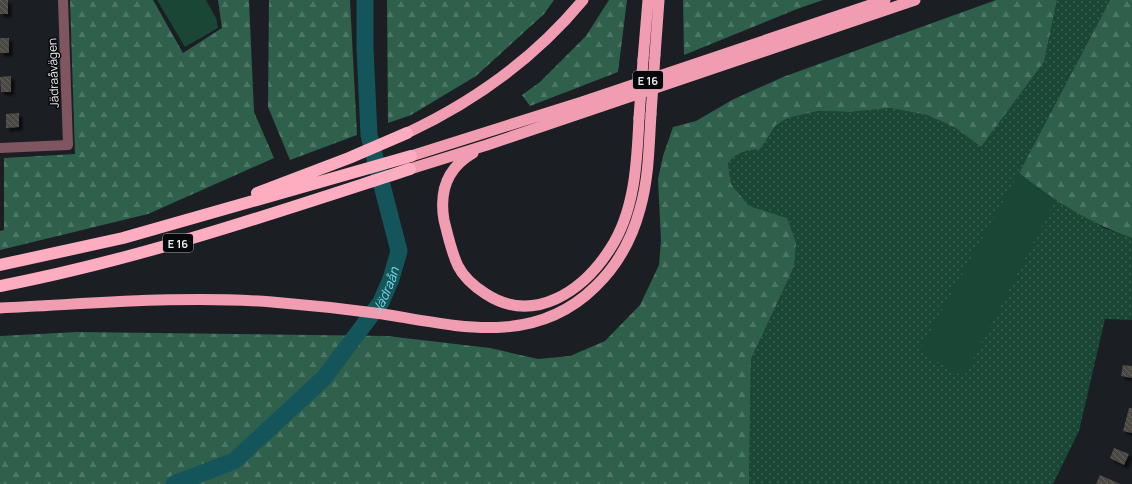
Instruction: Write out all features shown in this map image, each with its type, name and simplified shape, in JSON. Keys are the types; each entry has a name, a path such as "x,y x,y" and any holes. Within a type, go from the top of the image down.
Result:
{"highway":[{"path":"180,222 349,158 407,133 456,108 505,75 564,23 583,0"},
{"path":"487,145 466,157 446,178 444,189 444,215 452,252 459,267 469,281 494,299 505,303 537,305 565,296 580,285 597,268 611,248 621,228 634,182 648,0"},
{"path":"0,308 219,300 256,301 354,310 475,328 496,328 540,322 571,306 589,293 605,277 622,253 633,232 645,184 660,0"},
{"name":"E 16","path":"0,265 82,248 349,175 582,102 885,0"},
{"name":"E 16","path":"0,286 128,257 292,208 487,145 915,0"}],"street":[{"name":"Jädraåvägen","path":"0,148 68,145 63,0"}],"green space":[{"path":"70,0 153,0 183,53 222,28 218,0 249,0 254,112 274,158 148,214 0,250 0,231 4,230 4,158 75,154"},
{"path":"157,0 206,0 216,18 218,28 185,47"},
{"path":"269,0 350,0 357,135 290,160 268,107"},
{"path":"387,0 554,0 544,14 476,76 411,115 388,123"},
{"path":"609,0 627,0 618,72 530,106 522,95 540,82 586,36"},
{"path":"683,0 823,0 684,55"},
{"path":"996,0 1057,0 1044,62 981,147 954,127 927,115 890,108 850,112 818,111 788,118 776,125 760,149 742,152 728,163 731,184 749,206 787,218 796,243 794,267 751,359 749,484 0,484 0,336 77,332 387,336 490,348 538,359 570,356 605,341 640,305 659,265 661,240 658,179 663,156 673,127 696,121 732,100 783,77"},
{"path":"1057,0 1110,0 1019,173 1104,228 1132,238 1132,320 1105,319 1079,431 1053,484 749,484 751,359 794,267 787,218 749,206 731,184 728,163 742,152 760,148 776,125 788,118 818,111 850,112 890,108 927,115 954,127 981,147 1044,62"},
{"path":"1110,0 1132,0 1132,238 1101,225 1059,202 1019,173"},
{"path":"1019,173 1055,201 964,377 919,351"}],"building":[{"path":"0,0 8,0 8,14 0,14"},
{"path":"0,38 9,38 9,53 0,53"},
{"path":"11,76 11,92 1,92 0,77"},
{"path":"19,113 19,127 6,128 6,114"},
{"path":"1123,365 1132,366 1132,378 1121,376"},
{"path":"1129,408 1132,408 1132,433 1123,431"},
{"path":"1114,448 1129,454 1124,465 1110,458"},
{"path":"1100,475 1120,484 1096,484"}],"waterway":[{"name":"Jädraån","path":"174,484 234,461 324,378 381,302 391,279 399,251 369,135 365,48 365,0"}]}
